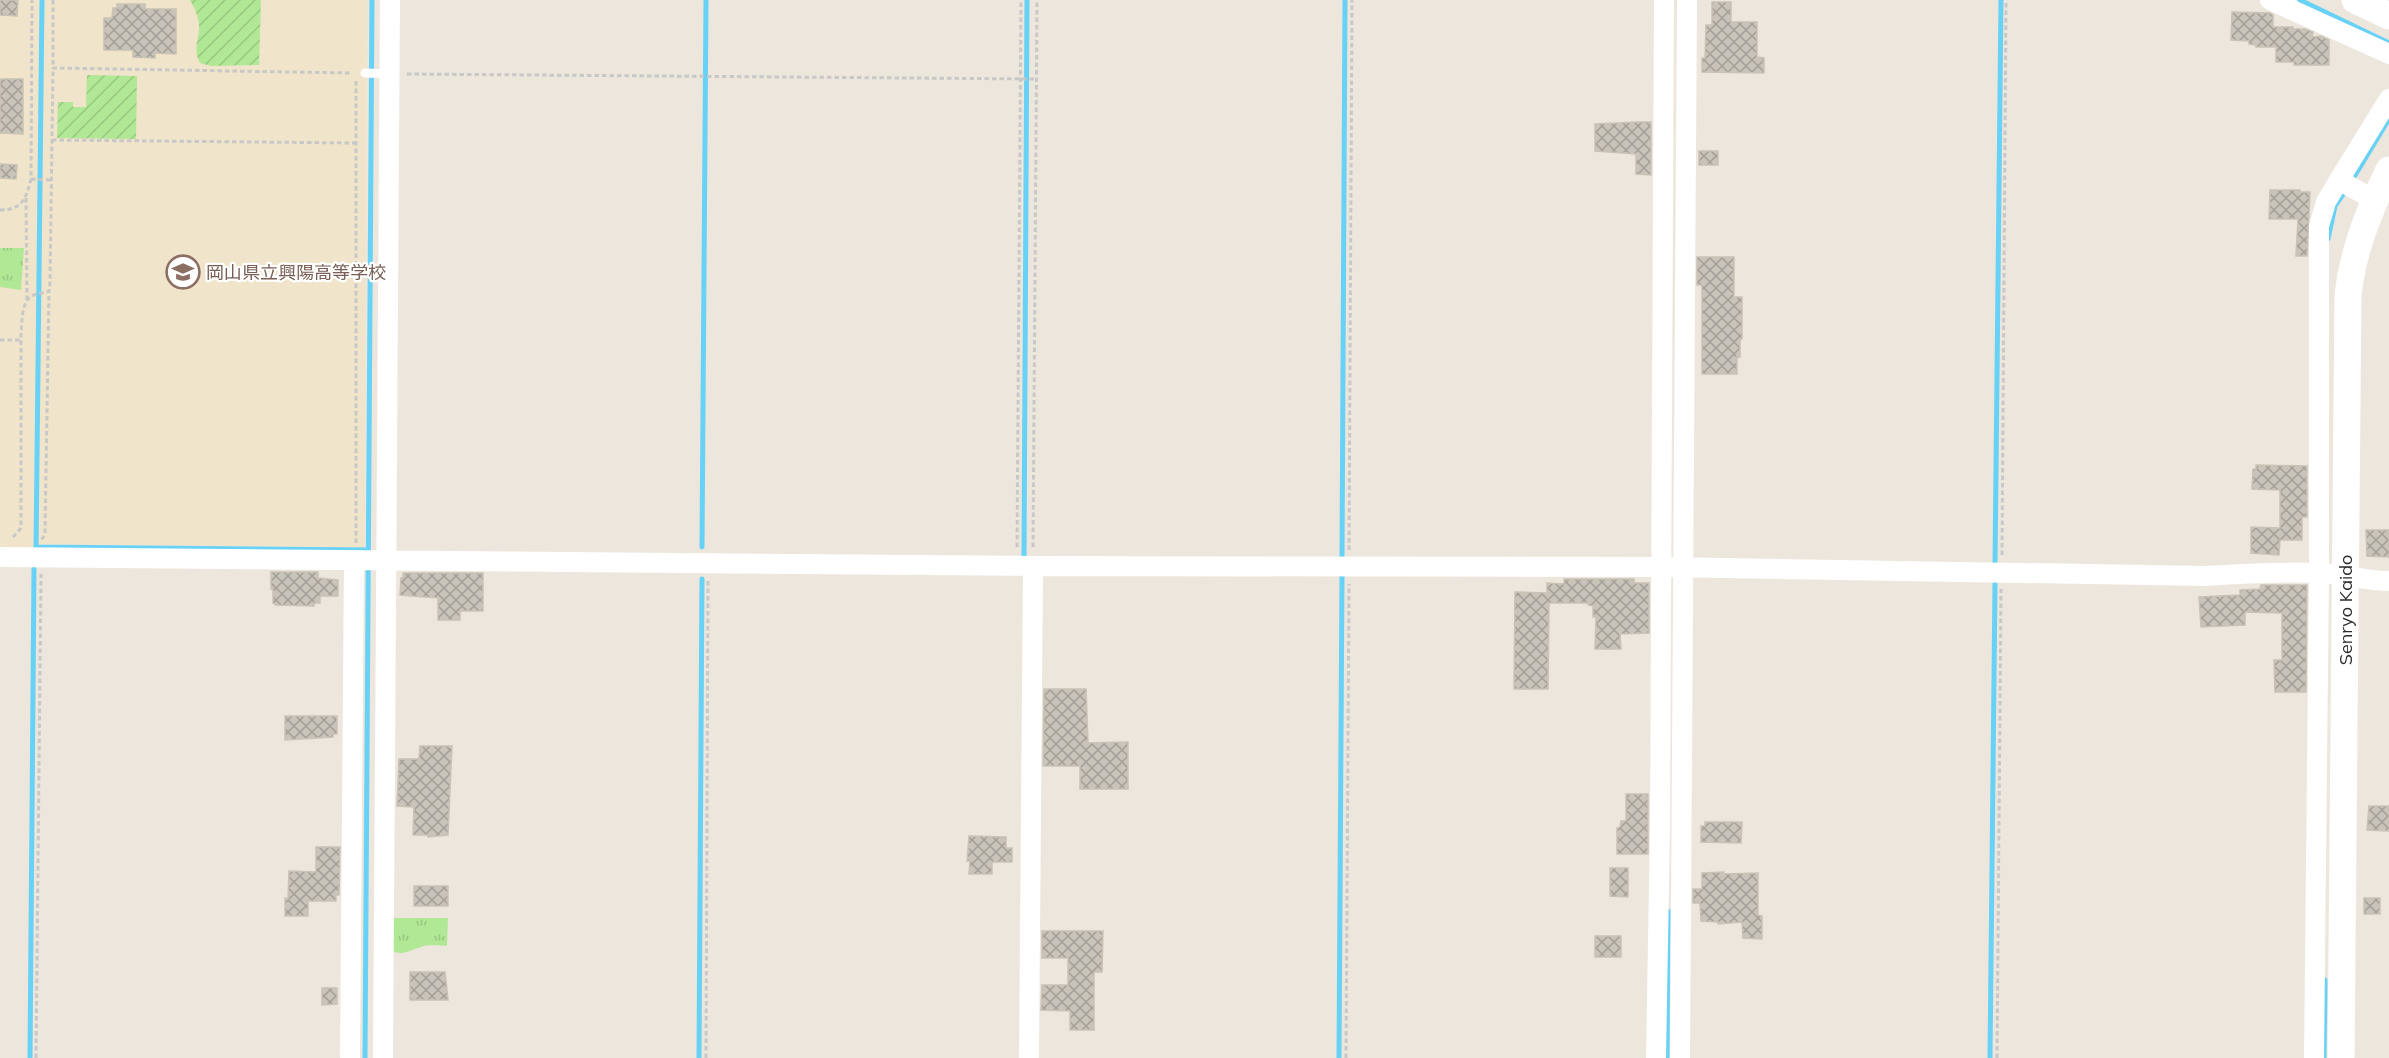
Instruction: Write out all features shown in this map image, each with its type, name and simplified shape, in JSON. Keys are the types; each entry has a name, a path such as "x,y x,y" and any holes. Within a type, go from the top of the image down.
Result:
{"street":[{"path":"350,1058 366,557 385,439 385,74 390,0"},
{"path":"1664,0 1680,1058"},
{"path":"1656,1058 1687,0"},
{"path":"2270,0 2389,54"},
{"path":"2355,0 2389,16"},
{"path":"2314,1058 2330,575 2319,226 2326,202 2353,188 2389,99"},
{"name":"Senryo Kaido","path":"2341,1058 2330,575 2348,295 2356,248 2353,188 2389,170"},
{"path":"2,548 708,563 1671,567 2206,576 2255,572 2330,575 2389,582"},
{"path":"366,557 383,1058"},
{"path":"1025,566 1029,1058"}],"lane":[{"path":"364,73 385,74"}],"path":[{"path":"2,548 15,537 21,528 21,340 27,300 27,198 31,179 32,0"},
{"path":"36,1058 41,548 45,532 53,0"},
{"path":"1022,0 1025,566"},
{"path":"1025,566 1037,0"},
{"path":"1346,1058 1352,0"},
{"path":"1997,1058 2006,0"},
{"path":"53,68 364,73"},
{"path":"349,73 356,81 357,90 366,557"},
{"path":"385,74 1035,79"},
{"path":"52,141 357,144"},
{"path":"31,179 51,180"},
{"path":"0,210 19,205 27,198"},
{"path":"27,300 36,294 49,291"},
{"path":"0,340 21,340"},
{"path":"706,1058 708,563"}],"shaded area":[{"name":"岡山県立興陽高等学校","path":"0,0 367,0 364,547 34,544 31,550 0,549"}],"green space":[{"path":"190,0 261,0 259,65 211,66 200,63 196,48 198,21"},
{"path":"87,75 137,76 136,139 57,138 58,102 73,102 73,107 86,107"},
{"path":"0,248 24,248 21,290 0,287"},
{"path":"392,918 448,918 447,946 427,946 404,953 392,951"}],"building":[{"path":"0,0 18,0 17,16 0,15"},
{"path":"1712,2 1731,2 1731,22 1757,22 1757,57 1764,58 1764,73 1702,72 1702,58 1705,58 1706,25 1712,25"},
{"path":"117,4 145,4 145,9 176,9 176,54 155,53 155,58 133,57 133,50 104,50 104,18 112,18 113,8 117,8"},
{"path":"2232,12 2270,13 2273,15 2273,27 2305,29 2313,32 2312,37 2321,36 2329,40 2329,65 2294,65 2294,62 2276,62 2276,47 2256,47 2256,45 2249,44 2249,41 2231,40"},
{"path":"0,79 23,79 23,134 0,133"},
{"path":"1651,122 1651,175 1636,174 1636,154 1595,151 1595,124"},
{"path":"1699,151 1718,151 1718,165 1699,165"},
{"path":"0,164 17,165 16,179 0,178"},
{"path":"2270,190 2310,192 2307,256 2296,256 2298,219 2269,219"},
{"path":"1697,257 1734,257 1734,297 1742,297 1742,339 1740,339 1740,357 1737,356 1737,374 1702,374 1702,285 1697,285"},
{"path":"2256,465 2307,466 2307,517 2302,517 2302,540 2280,540 2279,555 2251,553 2251,527 2280,528 2280,490 2252,489 2253,469 2256,469"},
{"path":"2366,530 2389,530 2389,557 2367,556"},
{"path":"271,572 318,572 318,578 338,580 338,596 320,596 320,603 314,603 314,606 276,605 273,603"},
{"path":"403,573 483,573 483,611 460,611 460,620 438,620 438,598 400,595"},
{"path":"1564,579 1634,579 1634,583 1649,583 1649,633 1620,634 1621,649 1595,649 1596,617 1593,617 1593,606 1588,605 1589,603 1549,603 1548,689 1514,689 1515,592 1547,593 1547,583 1564,584"},
{"path":"2261,585 2307,585 2306,692 2275,692 2274,660 2282,660 2282,613 2245,612 2245,625 2201,627 2199,597 2240,595 2240,590 2260,589"},
{"path":"1044,689 1086,689 1088,743 1128,742 1128,789 1080,789 1080,766 1043,766"},
{"path":"285,716 337,716 337,734 333,734 333,737 285,740"},
{"path":"420,746 452,746 448,835 428,837 428,835 413,835 414,807 397,806 399,759 419,759"},
{"path":"1626,794 1648,794 1648,854 1617,854 1617,828 1620,827 1621,821 1626,821"},
{"path":"2369,806 2389,806 2389,831 2367,830"},
{"path":"1705,822 1742,822 1741,843 1701,842 1701,826 1705,826"},
{"path":"969,836 1006,837 1006,848 1012,848 1012,862 992,862 992,874 969,874 970,861 967,861"},
{"path":"316,847 340,847 339,895 336,895 336,901 308,901 308,916 285,916 289,871 316,872"},
{"path":"1610,868 1628,868 1628,897 1610,896"},
{"path":"1724,872 1724,874 1758,873 1758,915 1762,916 1762,939 1743,938 1742,922 1718,924 1718,922 1701,921 1700,903 1693,903 1693,889 1702,889 1702,873"},
{"path":"414,886 448,886 448,906 414,906"},
{"path":"2364,898 2380,898 2380,914 2364,914"},
{"path":"1042,931 1103,931 1102,972 1094,972 1094,1030 1070,1030 1070,1011 1041,1010 1042,985 1068,985 1068,958 1042,958"},
{"path":"1595,936 1621,936 1621,957 1595,957"},
{"path":"410,972 445,972 448,1000 410,1000"},
{"path":"322,988 337,988 337,1004 322,1005"}],"waterway":[{"path":"36,551 42,0"},
{"path":"365,1058 372,0"},
{"path":"702,547 706,0"},
{"path":"1024,557 1027,0"},
{"path":"1342,558 1345,0"},
{"path":"1995,565 2001,0"},
{"path":"2300,0 2389,43"},
{"path":"2351,182 2389,119"},
{"path":"2328,239 2335,206 2346,190"},
{"path":"36,547 368,550"},
{"path":"30,1058 34,569"},
{"path":"1339,1058 1342,576"},
{"path":"699,1058 702,579"},
{"path":"1990,1058 1995,584"},
{"path":"1667,1058 1668,911"},
{"path":"2324,1058 2325,980"}],"place":[{"name":"岡山県立興陽高等学校","path":"183,272"}]}
